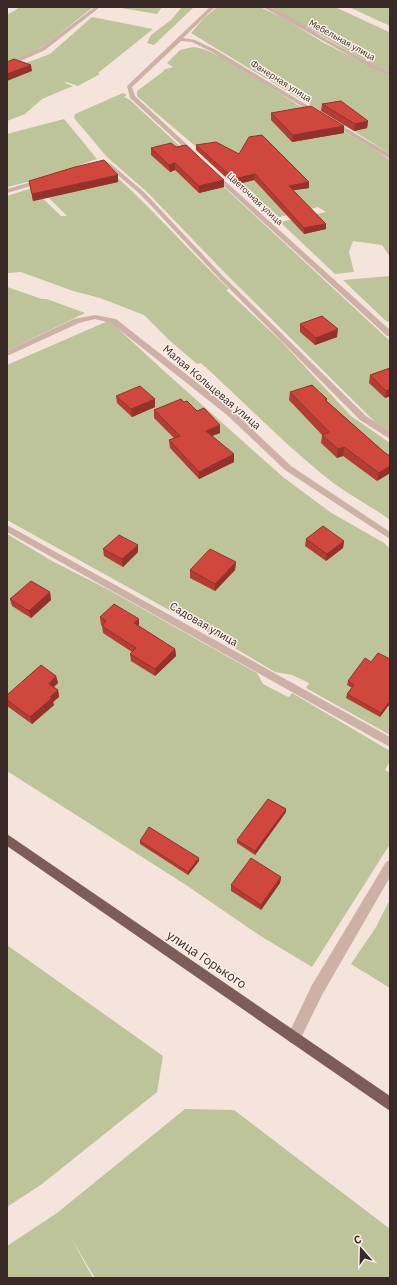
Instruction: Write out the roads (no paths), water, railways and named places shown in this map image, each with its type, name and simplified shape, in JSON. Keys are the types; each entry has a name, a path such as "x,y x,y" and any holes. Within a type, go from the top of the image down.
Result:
{"main road":[{"name":"улица Горького","path":"7,840 390,1104"}],"street":[{"path":"7,65 44,50 98,7"},
{"path":"199,159 132,97 130,87 213,7"},
{"name":"Мебельная улица","path":"264,7 288,18 324,40 390,74"},
{"name":"Фанерная улица","path":"180,39 193,41 214,50 390,157"},
{"path":"89,166 104,162 142,193 220,276 363,418 390,436"},
{"name":"Цветочная улица","path":"210,170 390,334"},
{"path":"7,191 53,178"},
{"name":"Малая Кольцевая улица","path":"7,354 77,322 94,317 113,322 230,413 288,468 390,536"},
{"name":"Садовая улица","path":"7,528 390,742"},
{"path":"294,1037 317,990 390,866"}]}
